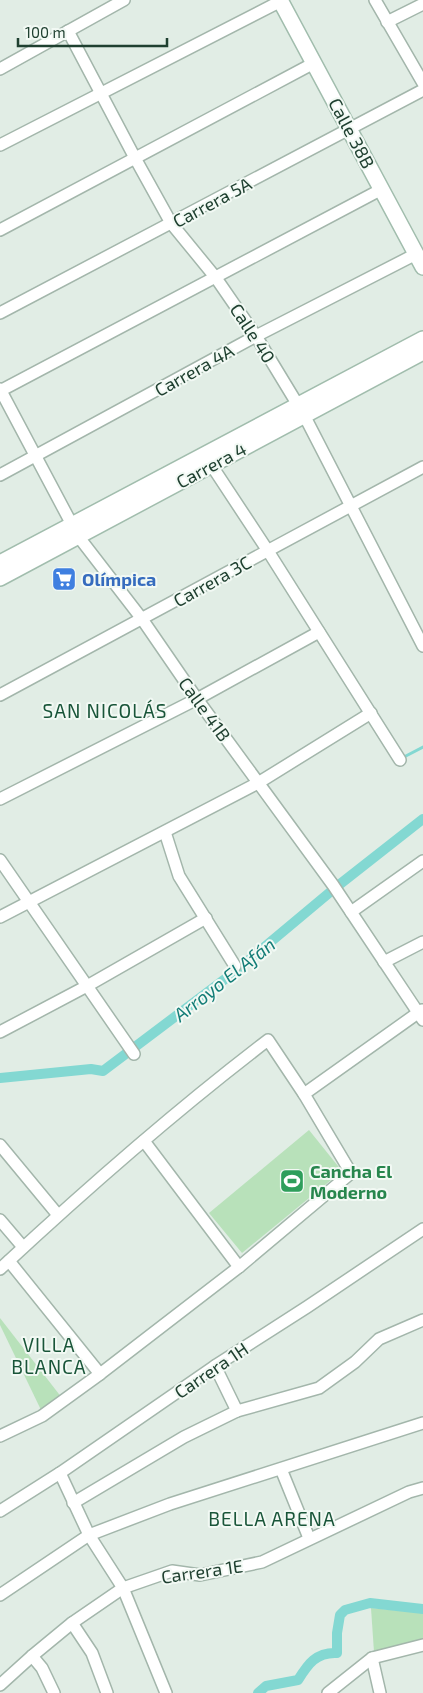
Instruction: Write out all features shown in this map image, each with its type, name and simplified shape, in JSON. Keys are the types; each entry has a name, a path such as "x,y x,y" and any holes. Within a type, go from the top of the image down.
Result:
{"street":[{"path":"0,69 124,0"},
{"path":"375,0 423,83"},
{"path":"0,146 281,1"},
{"name":"Calle 38B","path":"281,1 420,260"},
{"path":"387,22 423,4"},
{"name":"Calle 40","path":"68,31 171,223 216,278 256,336 301,410 423,646"},
{"path":"0,230 314,63"},
{"name":"Carrera 5A","path":"0,313 423,90"},
{"path":"0,390 382,189"},
{"name":"Carrera 4A","path":"0,475 256,336 420,260"},
{"name":"Carrera 4","path":"0,578 76,530 301,410 423,339"},
{"name":"Carrera 4","path":"301,410 423,352"},
{"name":"Calle 41B","path":"0,390 76,530 333,885 421,1014"},
{"path":"208,460 400,760"},
{"name":"Carrera 3C","path":"0,695 423,466"},
{"name":"Carrera 4","path":"0,563 76,530"},
{"path":"0,799 197,699 319,632"},
{"path":"0,916 258,783 371,713"},
{"path":"165,832 179,876 235,966"},
{"path":"0,860 134,1054"},
{"path":"351,912 423,861"},
{"path":"0,1032 87,986 206,918"},
{"path":"384,962 423,942"},
{"path":"304,1094 421,1014"},
{"path":"0,1436 42,1416 100,1374 239,1267 351,1173 304,1094 268,1040 144,1141 4,1264 100,1374"},
{"path":"144,1141 239,1267"},
{"path":"0,1145 58,1215"},
{"path":"0,1220 23,1247"},
{"name":"Carrera 1H","path":"0,1511 60,1473 215,1366 423,1229"},
{"path":"73,1503 184,1437 237,1411 319,1388 354,1362 379,1339 423,1320"},
{"path":"215,1366 237,1411"},
{"path":"0,1594 89,1535 170,1504 423,1423"},
{"path":"281,1469 309,1538"},
{"path":"60,1473 89,1535 123,1588 166,1693"},
{"name":"Carrera 1E","path":"0,1685 72,1623 123,1588 172,1571 200,1574 262,1562 409,1492 423,1488"},
{"path":"72,1623 92,1653 107,1693"},
{"path":"328,1693 372,1658 423,1645"},
{"path":"32,1656 42,1668 54,1693"},
{"path":"372,1658 380,1693"}],"green space":[{"path":"309,1130 342,1171 242,1253 209,1213"},
{"path":"0,1318 62,1398 42,1412 0,1325"},
{"path":"371,1608 423,1613 423,1640 374,1652"}],"waterway":[{"path":"402,758 423,747"},
{"name":"Arroyo El Afán","path":"0,1078 91,1069 103,1071 237,970 335,888 423,819"},
{"path":"258,1693 266,1686 298,1680 313,1660 323,1655 337,1653 337,1633 340,1615 345,1610 370,1603 423,1609"}],"place":[{"name":"Olímpica","path":"64,579"},
{"name":"Cancha El Moderno","path":"292,1181"}],"district":[{"name":"SAN NICOLÁS","path":"105,710"},
{"name":"VILLA BLANCA","path":"49,1355"},
{"name":"BELLA ARENA","path":"272,1518"}]}
